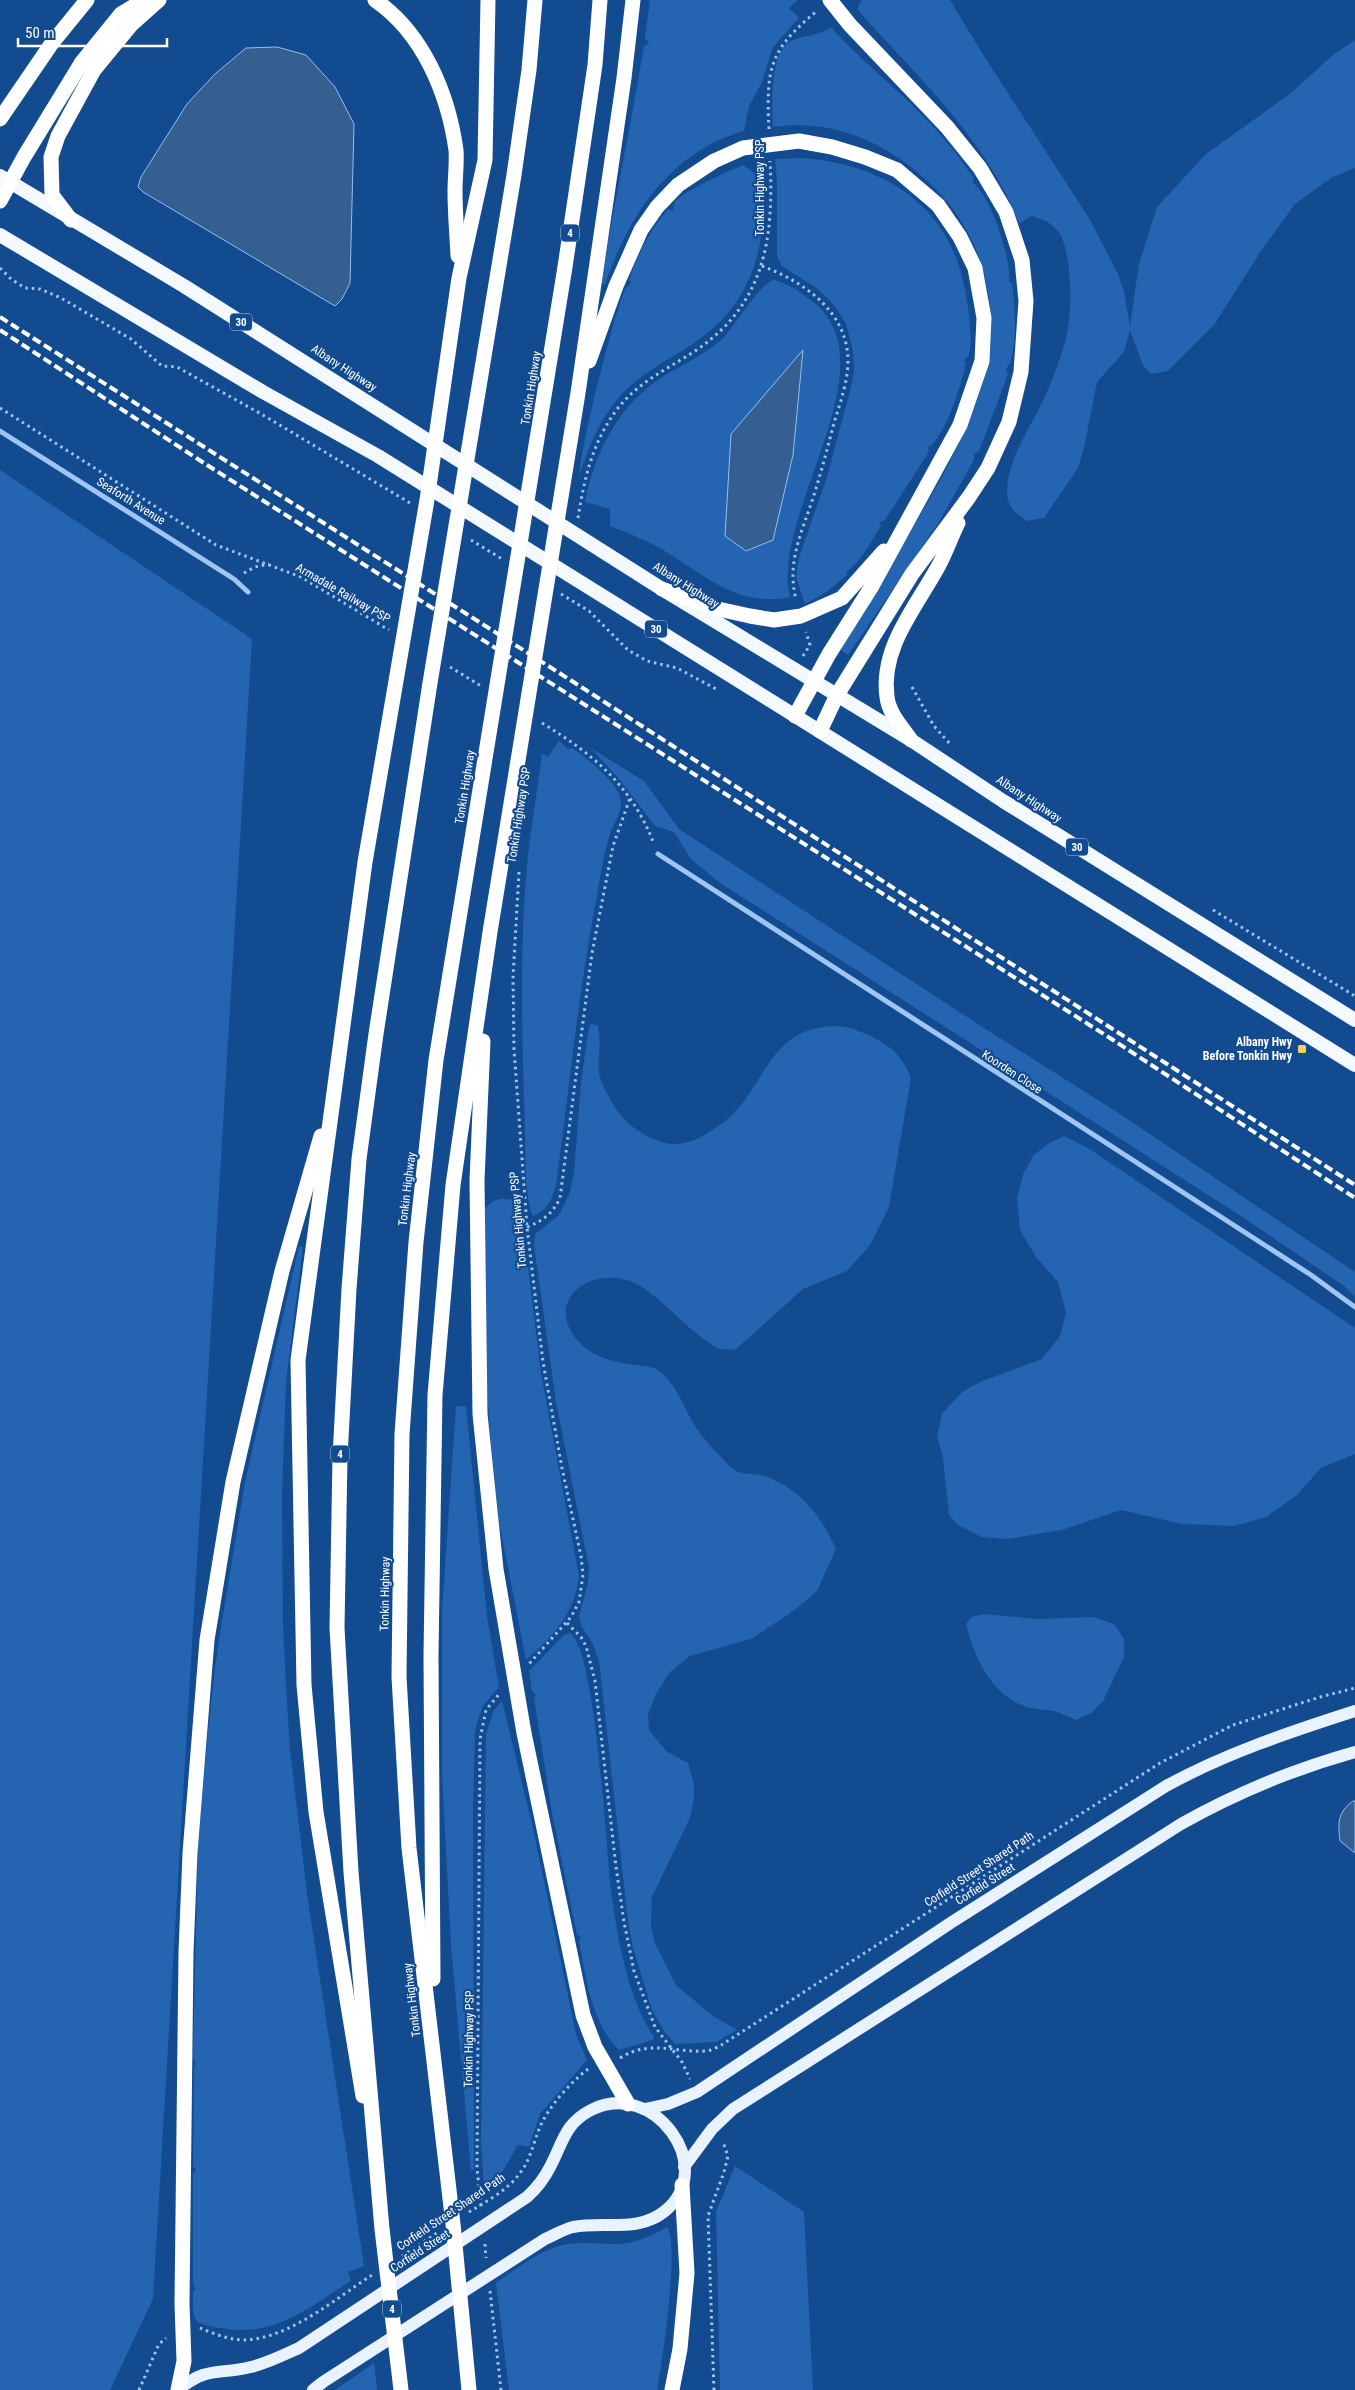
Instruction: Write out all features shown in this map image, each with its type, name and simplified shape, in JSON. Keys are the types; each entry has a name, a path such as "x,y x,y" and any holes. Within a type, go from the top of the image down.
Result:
{"highway":[{"path":"0,119 35,68 87,0"},
{"path":"0,200 5,179 82,62 121,14 144,0"},
{"path":"72,220 52,195 51,157 58,136 94,70 131,25 160,0"},
{"path":"375,0 387,8 410,32 433,69 446,105 456,151 455,194 459,278"},
{"path":"379,2178 353,2047 316,1812 304,1685 298,1360 365,862 427,500 459,278 485,160 488,0"},
{"name":"4","path":"401,2390 382,2229 351,1872 337,1628 340,1457 349,1289 359,1159 376,1034 430,683 514,175 529,70 535,0"},
{"name":"Tonkin Highway","path":"468,2390 449,2186 409,1848 399,1677 402,1434 416,1242 436,1060 534,465 595,65 600,0"},
{"path":"434,2058 431,1655 435,1395 453,1185 490,932 578,393 624,78 633,0"},
{"path":"820,731 837,695 912,574 988,468 1009,422 1021,372 1026,300 1022,260 1006,212 980,168 947,127 850,24 824,5"},
{"path":"0,100 35,68"},
{"path":"578,393 616,286 641,230 657,207 678,185 714,161 743,148 799,141 832,147 897,170 938,205 960,237 975,268 984,318 982,361 960,425 872,586 828,654 795,716"},
{"name":"Albany Highway","path":"5,179 272,340 662,589 911,740 1003,801 1355,1020"},
{"name":"30","path":"0,234 255,387 378,456 1355,1064"},
{"path":"911,740 892,713 887,697 887,679 895,640 939,564 969,497"},
{"path":"662,589 718,609 750,616 774,620 801,616 842,598 899,535"},
{"path":"490,932 477,1180 480,1414 496,1569 524,1733 583,2015 595,2047 628,2104"},
{"path":"178,2390 184,2361 182,2304 183,2065 186,1942 190,1853 207,1640 233,1482 273,1309 282,1271 335,1087"},
{"path":"672,2390 680,2349 687,2274 682,2185"}],"main road":[{"name":"Corfield Street","path":"646,2109 668,2104 697,2092 952,1922 1166,1786 1197,1769 1272,1737 1355,1711"},
{"path":"684,2167 712,2129 733,2109 1181,1824 1235,1796 1284,1775 1316,1762 1355,1752"},
{"name":"Corfield Street","path":"178,2390 193,2378 211,2371 230,2372 274,2360 299,2348 527,2197 540,2186 565,2133 577,2119 592,2109 610,2104 628,2104 646,2109 661,2118 673,2132 681,2149 684,2167 682,2185 676,2200 653,2219 638,2224 571,2227 545,2239 313,2390"}],"street":[{"name":"Seaforth Avenue","path":"0,430 234,579 248,592"},
{"name":"Koorden Close","path":"658,854 1311,1275 1355,1307"}],"path":[{"name":"Tonkin Highway PSP","path":"769,133 767,90 774,58 789,36 824,5"},
{"name":"Tonkin Highway PSP","path":"585,478 597,444 615,411 648,380 695,351 720,331 749,291 762,266 770,229 770,158"},
{"path":"762,266 792,280 824,302 842,329 847,350 847,370 843,394 817,486 794,556 792,582 798,606"},
{"path":"0,268 25,288 40,289 61,298 131,339 162,366 177,367 263,415 413,505"},
{"name":"Armadale Railway PSP","path":"0,408 216,545 301,577 394,633"},
{"path":"463,536 505,561"},
{"path":"234,579 255,567 269,564"},
{"path":"555,591 589,611 628,650 647,661 676,668 726,694"},
{"path":"803,656 810,645 806,632"},
{"path":"444,664 486,689"},
{"path":"912,687 934,726 956,750"},
{"path":"537,720 584,749 613,777 630,798 648,829"},
{"path":"527,1227 553,1212 560,1198 591,961 613,846 630,798"},
{"name":"Tonkin Highway PSP","path":"519,866 513,977 514,1049 527,1227 543,1362 583,1565 582,1593 576,1610 567,1623 528,1665"},
{"path":"1209,907 1355,996"},
{"path":"567,1623 582,1637 595,1681 616,1867 629,1954 647,2010 655,2026 672,2048 697,2092"},
{"name":"Corfield Street Shared Path","path":"617,2059 642,2048 672,2048 707,2052 723,2044 1160,1764 1233,1725 1320,1697 1355,1688"},
{"name":"Tonkin Highway PSP","path":"482,2215 477,2168 481,1729 486,1710 500,1693"},
{"name":"Corfield Street Shared Path","path":"466,2215 505,2189 520,2174 545,2118 561,2096 591,2067"},
{"path":"712,2129 725,2144 728,2156 708,2216 714,2390"},
{"name":"Corfield Street Shared Path","path":"400,2257 441,2231"},
{"path":"484,2238 487,2266"},
{"path":"192,2327 233,2339 254,2339 275,2334 294,2326 375,2273"},
{"path":"490,2285 501,2390"},
{"path":"138,2390 159,2344 168,2336"}],"shaded area":[{"path":"650,0 798,0 789,8 799,18 773,47 762,82 749,106 744,131 717,141 694,154 673,171 655,190 626,234 605,284 601,283 611,224 644,46 649,41 645,40 645,37"},
{"path":"862,0 950,0 982,53 1089,218 1118,274 1124,292 1130,326 1139,264 1157,207 1206,154 1291,93 1333,55 1355,40 1355,168 1331,178 1295,204 1263,248 1214,325 1168,371 1151,374 1143,366 1130,330 1124,352 1097,382 1084,448 1078,468 1044,518 1027,521 1015,512 1008,498 1007,484 1010,470 1022,440 1045,396 1066,337 1070,305 1070,282 1065,245 1055,227 1041,219 1032,216 1019,223 1005,192 969,136 948,109 857,9"},
{"path":"831,27 930,123 950,146 974,179 973,183 980,190 993,214 1004,245 1009,282 1012,283 1015,316 1012,354 1005,370 1008,372 1007,377 979,451 974,454 974,460 939,522 848,655 841,650 845,640 901,548 951,459 965,429 977,399 986,368 990,336 990,303 979,257 960,220 935,188 909,165 873,143 855,135 815,126 773,127 773,81 775,67 784,47 791,41 822,32"},
{"path":"277,47 306,55 335,87 354,124 350,283 342,299 335,306 143,192 138,187 141,177 187,104 215,74 246,48"},
{"path":"802,158 832,162 860,169 885,180 908,194 928,212 944,234 957,259 965,289 971,342 955,400 941,433 928,448 927,455 885,520 879,523 881,526 856,564 846,572 847,575 828,591 805,604 796,577 799,557 826,480 854,371 853,351 846,324 834,305 818,289 782,266 777,256 777,181 775,159"},
{"path":"743,165 764,180 764,204 759,249 753,270 744,290 732,308 716,325 697,341 660,364 625,391 603,419 580,474 591,412 621,299 626,288 631,283 629,280 645,243 668,209 673,211 674,204 678,199 705,182"},
{"path":"774,280 788,285 808,298 832,325 840,359 836,398 825,439 797,524 788,563 790,597 771,599 754,598 722,587 657,546 610,526 610,509 585,502 595,465 611,430 634,400 648,387 701,355 722,339 762,289"},
{"path":"803,350 793,455 773,540 746,551 725,536 731,434"},
{"path":"0,470 252,639 153,2299 110,2390 0,2390"},
{"path":"559,741 568,749 572,748 586,758 602,772 615,787 621,806 605,851 590,936 556,1185 546,1208 533,1216 528,1197 526,1161 522,992 523,923 528,855 542,753 548,757"},
{"path":"591,748 644,781 679,829 984,1028 1117,1112 1355,1272 1355,1297 1344,1286 1241,1216 720,883 691,859 674,832 655,826 620,780"},
{"path":"591,1024 597,1025 599,1031 598,1064 601,1080 617,1110 631,1126 643,1134 670,1144 684,1143 697,1139 728,1119 750,1093 778,1051 790,1040 805,1032 823,1027 835,1026 856,1030 883,1042 902,1061 911,1078 889,1207 870,1245 847,1271 803,1289 735,1350 715,1347 634,1282 608,1278 594,1280 582,1285 573,1293 567,1303 566,1315 569,1327 584,1347 597,1355 613,1361 650,1367 665,1375 675,1389 692,1422 710,1446 739,1472 765,1476 789,1488 799,1496 816,1514 836,1549 817,1591 796,1609 751,1639 690,1656 670,1672 656,1694 648,1714 649,1730 666,1751 688,1763 694,1784 694,1799 690,1818 652,1897 651,1925 654,1941 676,1985 713,2016 737,2030 716,2042 675,2044 664,2031 652,2010 633,1948 628,1921 599,1661 593,1644 582,1627 579,1616 588,1583 589,1568 556,1402 534,1245 535,1234 559,1215 570,1192 574,1173 581,1082"},
{"path":"1064,1136 1088,1148 1355,1328 1355,1454 1321,1468 1297,1495 1266,1517 1234,1526 1182,1524 1121,1510 1062,1530 1007,1539 981,1537 958,1525 949,1515 943,1458 937,1436 942,1414 962,1392 980,1382 1042,1359 1060,1336 1066,1313 1058,1282 1036,1257 1020,1230 1017,1197 1024,1172 1034,1155 1049,1143"},
{"path":"500,1199 515,1201 521,1209 541,1373 579,1576 573,1602 562,1623 526,1660 499,1522 487,1389 484,1209 493,1201"},
{"path":"299,1246 303,1247 286,1382 282,1495 283,1625 290,1750 308,1901 364,2266 348,2272 351,2281 290,2318 258,2329 240,2330 221,2328 199,2322 194,2315 193,2309 193,2292 196,2289 193,2284 193,2173 196,2170 193,2166 194,2066 196,2064 193,2058 198,1846 216,1659 245,1482"},
{"path":"456,1406 466,1406 487,1616 499,1687 483,1706 475,1729 473,1811 474,2169 471,2171 451,1945 442,1774 442,1611"},
{"path":"984,1614 1036,1619 1093,1617 1114,1624 1124,1639 1124,1657 1103,1701 1091,1713 1076,1720 1054,1711 1021,1705 1007,1696 983,1669 973,1647 966,1624 972,1617"},
{"path":"570,1633 579,1647 587,1674 593,1711 611,1889 620,1946 637,2004 654,2037 653,2040 619,2050 602,2026 587,1985 579,1941 581,1936 577,1935 552,1813 534,1698 536,1695 532,1691 529,1671 565,1634"},
{"path":"502,1701 533,1828 576,2034 587,2060 540,2114 529,2147 518,2145 503,2171 484,2186 481,2144 486,1734 494,1710"},
{"path":"1355,1801 1355,1853 1340,1841 1339,1829 1341,1814"},
{"path":"735,2166 804,2212 813,2390 720,2390 716,2212"},
{"path":"667,2227 671,2238 671,2279 666,2332 657,2390 509,2390 496,2283 528,2261 563,2245 579,2243 628,2243"},
{"path":"374,2363 377,2390 335,2390"}],"railway":[{"path":"0,317 575,683 1355,1185"},
{"path":"0,330 207,465 1110,1038 1355,1198"}],"place":[{"name":"Albany Hwy Before Tonkin Hwy","path":"1302,1049"}]}
